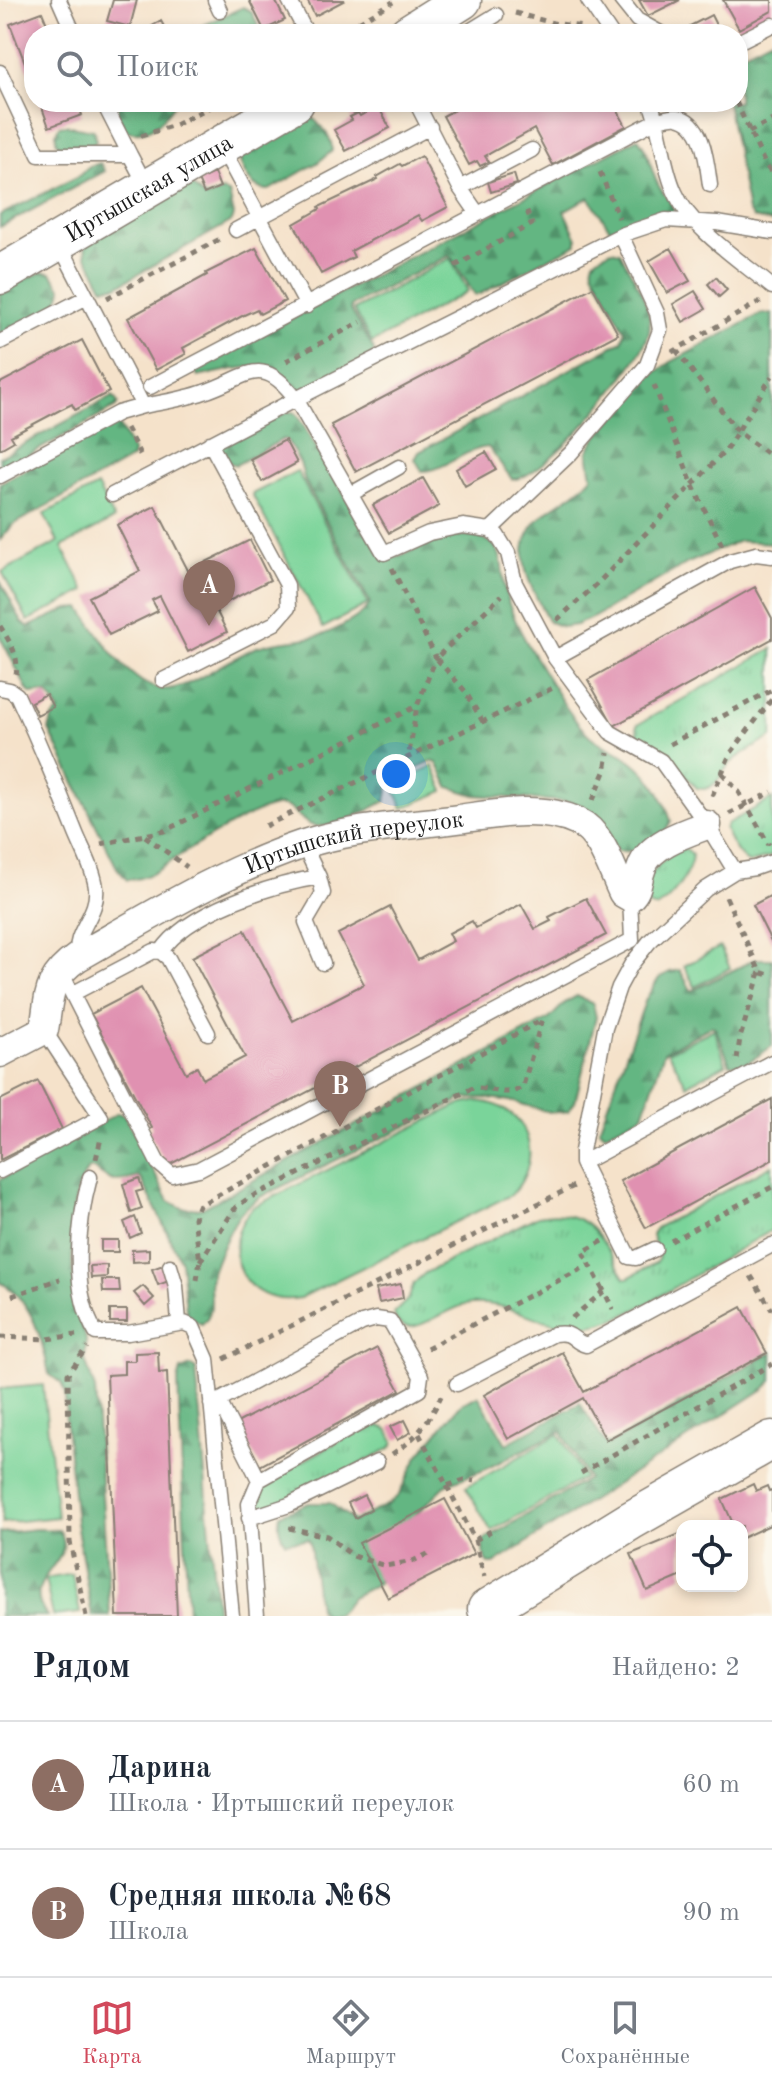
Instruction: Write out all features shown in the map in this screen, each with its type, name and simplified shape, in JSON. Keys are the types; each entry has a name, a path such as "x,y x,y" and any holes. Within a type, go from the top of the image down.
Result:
{"street":[{"path":"438,24 487,8"},
{"name":"Иртышская улица","path":"0,275 278,112"},
{"name":"Иртышский переулок","path":"70,974 199,889 303,844 349,834 488,815 530,812 581,822"},
{"path":"581,822 596,838 623,893 630,897 636,891 642,865 650,854 674,838 707,825"},
{"path":"0,1053 44,1030 51,987 70,974"},
{"path":"484,1604 771,1442"}],"lane":[{"path":"59,0 70,24"},
{"path":"289,0 302,24"},
{"path":"588,0 605,24"},
{"path":"621,0 644,24"},
{"path":"473,24 487,8"},
{"path":"748,37 772,25"},
{"path":"0,72 39,155 130,155"},
{"path":"108,112 148,189"},
{"path":"422,112 460,188 478,214"},
{"path":"654,112 672,183 681,203 695,222 772,287"},
{"path":"150,387 657,120 680,117 697,132 704,144 710,185"},
{"path":"236,230 430,127"},
{"path":"221,146 307,306"},
{"path":"460,188 532,150"},
{"path":"112,495 621,235 666,220 772,232"},
{"path":"490,530 571,453 647,365 660,330 657,313 621,235"},
{"path":"59,243 143,406"},
{"path":"0,342 89,301"},
{"path":"0,476 118,413 208,391 245,374 264,372 282,380 296,399 384,553 429,533 463,526 490,530 506,548 515,583 555,658 570,679 610,732 661,761 707,825 735,871"},
{"path":"163,680 275,623 288,608 287,585 210,443"},
{"path":"351,494 399,467"},
{"path":"555,658 730,561 756,554 772,556"},
{"path":"5,689 17,695 41,745 95,880 96,907 80,938 70,974 158,1163 172,1175 199,1169 632,940 630,897"},
{"path":"303,844 323,893 308,916 306,928 323,963"},
{"path":"655,1249 636,1258 629,1257 582,1163 605,1028 619,987 650,941 718,880 735,871 772,862"},
{"path":"161,952 187,927 253,893 285,882 319,877"},
{"path":"70,974 154,951 161,952 168,958 208,1033"},
{"path":"0,1171 101,1117 44,1030"},
{"path":"582,1163 772,1062"},
{"path":"90,1177 81,1211 81,1274 85,1308 96,1333 128,1333 186,1324"},
{"path":"457,1384 554,1334 565,1332 586,1345 772,1245"},
{"path":"170,1266 186,1324 198,1337 215,1402 232,1616"},
{"path":"215,1402 362,1323 376,1319 390,1321 395,1327 421,1376 419,1390 259,1480 249,1504 257,1616"},
{"path":"215,1402 259,1480"},
{"path":"249,1518 289,1505 377,1462"}],"path":[{"path":"355,24 396,0"},
{"path":"487,8 560,24"},
{"path":"120,137 148,136 200,112"},
{"path":"740,112 772,174"},
{"path":"749,132 772,120"},
{"path":"601,174 618,211"},
{"path":"455,266 527,228 533,222 530,215"},
{"path":"89,301 236,230"},
{"path":"647,365 772,294"},
{"path":"264,372 361,322"},
{"path":"676,350 738,432 772,457"},
{"path":"542,634 597,584 726,450 772,376"},
{"path":"654,384 693,486 720,542"},
{"path":"118,413 142,458"},
{"path":"384,553 436,658 465,691 483,722"},
{"path":"408,759 417,706 436,658 515,583"},
{"path":"0,626 18,664 5,689"},
{"path":"264,827 570,679"},
{"path":"681,738 772,690"},
{"path":"707,825 711,798 722,773 739,741 772,699"},
{"path":"82,849 145,836 211,810 417,706"},
{"path":"581,822 605,772 610,732"},
{"path":"722,773 739,792 772,849"},
{"path":"707,825 772,792"},
{"path":"145,836 165,852"},
{"path":"186,866 199,859"},
{"path":"718,880 760,972 740,1038"},
{"path":"760,972 772,976"},
{"path":"200,1261 236,1207 249,1198 473,1088 517,1092 523,1086 542,1020 538,990"},
{"path":"186,1324 200,1261 194,1218 198,1206 542,1020"},
{"path":"90,1177 98,1154 101,1117"},
{"path":"207,1367 589,1178"},
{"path":"655,1249 772,1187"},
{"path":"616,1233 583,1252 623,1326"},
{"path":"743,1261 772,1310"},
{"path":"444,1340 589,1265"},
{"path":"12,1296 81,1274"},
{"path":"554,1334 604,1291"},
{"path":"0,1337 47,1339 96,1333"},
{"path":"86,1616 70,1542 68,1374 96,1333"},
{"path":"581,1473 772,1364"},
{"path":"377,1462 419,1434 442,1395 457,1384"},
{"path":"419,1434 475,1540 484,1604"},
{"path":"447,1486 464,1480 475,1481"},
{"path":"249,1518 327,1536 353,1556 386,1566 413,1561 432,1552"},
{"path":"475,1540 491,1531"}],"green space":[{"path":"243,7 251,11 258,24 206,24"},
{"path":"772,38 772,222 753,218 748,211 729,112 748,112 748,50"},
{"path":"117,112 169,112 148,130 125,130"},
{"path":"312,117 326,132 332,151 269,190 258,188 247,177 240,161 244,151 297,119"},
{"path":"59,126 94,130 96,140 85,150 61,149 56,135"},
{"path":"638,138 657,182 673,208 670,214 610,229 589,197 564,211 577,244 475,295 450,255 351,306 374,350 372,356 300,391 281,374 261,367 198,377 195,369"},
{"path":"100,163 105,171 0,227 0,215"},
{"path":"183,186 192,186 206,198 222,191 229,193 234,215 232,221 117,286 103,287 86,255 85,244"},
{"path":"612,250 620,252 640,291 648,312 649,332 630,368 590,418 545,462 526,475 512,479 488,447 439,468 422,471 415,459 419,452 622,341 625,331 593,271 595,260"},
{"path":"450,258 468,291 372,343 354,310"},
{"path":"42,272 51,273 62,289 60,297 47,312 0,336 0,290"},
{"path":"761,314 772,314 772,543 739,541 688,563 576,625 563,627 549,622 525,568 526,541 532,528 543,515 592,477 588,452 592,443 639,387 671,362"},
{"path":"113,396 118,403 116,407 0,471 0,457"},
{"path":"288,412 294,412 298,417 383,559 461,536 474,537 493,545 500,556 512,611 532,653 583,730 632,761 651,781 671,821 662,834 641,848 617,851 594,817 571,802 475,795 449,787 437,763 432,761 394,778 390,782 386,801 350,819 329,825 311,825 290,809 275,806 227,827 150,874 127,880 117,868 49,730 52,719 59,711 49,696 28,691 0,637 0,581 22,622 28,627 68,609 81,608 126,669 150,686 162,689 186,684 257,647 318,636 347,623 370,604 305,481 300,463 287,440 283,439 236,465 230,463 220,450 222,444"},
{"path":"113,423 118,424 133,452 132,458 13,525 0,540 0,483"},
{"path":"297,471 368,604 323,628 252,494"},
{"path":"97,486 114,519 62,547 85,591 28,621 2,572 58,542 44,514"},
{"path":"772,649 772,737 737,758 713,785 705,789 697,788 663,750 638,737 637,725"},
{"path":"433,766 444,791 403,808 392,784"},
{"path":"772,799 772,856 750,863 732,844 725,829 727,824"},
{"path":"680,849 688,850 692,855 684,877 662,904 656,908 648,905 648,879 658,865"},
{"path":"720,947 730,968 695,987 684,966"},
{"path":"755,959 772,959 772,1046 747,1062 730,1064 715,1027 711,1026 664,1052 643,1115 605,1134 599,1129 646,999 659,978 680,970 691,990 694,990"},
{"path":"577,996 593,1004 596,1017 575,1102 568,1111 549,1112 496,1099 460,1100 260,1197 241,1213 224,1244 211,1276 210,1313 202,1324 190,1319 181,1262 142,1180 139,1177 114,1181 92,1168 87,1170 78,1188 73,1210 72,1264 76,1309 86,1339 85,1360 95,1389 110,1616 92,1616 76,1522 65,1392 61,1383 49,1374 39,1335 28,1310 11,1289 0,1282 0,1180 118,1113 125,1116 169,1201 182,1208 203,1208 549,1019"},
{"path":"714,1029 726,1064 687,1085 668,1052"},
{"path":"478,1101 510,1113 527,1136 528,1166 522,1181 511,1195 300,1298 280,1299 263,1294 250,1285 236,1257 236,1240 242,1223 253,1207 458,1105"},
{"path":"772,1165 772,1230 618,1318 571,1326 479,1304 456,1308 414,1326 405,1327 398,1323 394,1313 409,1298 414,1283 425,1273 538,1216 556,1214 582,1221 601,1239 625,1278 628,1278 657,1262 659,1256 652,1235 656,1228"},
{"path":"772,1352 772,1381 765,1388 494,1564 489,1564 484,1555 484,1540 588,1479 561,1431 484,1470 447,1484 414,1516 377,1584 352,1597 336,1614 322,1614 318,1609 308,1539 285,1542 280,1532 280,1514 309,1503 330,1503 354,1521 389,1504 399,1495 418,1456 461,1404 478,1396 506,1444 580,1403 605,1443 609,1444"},
{"path":"191,1366 196,1369 217,1616 188,1616 178,1381 181,1370"},
{"path":"43,1385 57,1517 2,1523 0,1389"},
{"path":"379,1426 388,1429 394,1441 392,1447 325,1483 259,1507 266,1481 360,1430"},
{"path":"559,1434 584,1478 491,1531 466,1487"},
{"path":"59,1530 64,1541 57,1561 39,1591 40,1603 47,1616 0,1616 0,1533"},
{"path":"72,1574 80,1613 53,1616 45,1579"}],"building":[{"path":"113,0 137,0 131,24 107,21"},
{"path":"249,0 275,0 285,20 277,24 261,24"},
{"path":"307,0 345,0 315,16"},
{"path":"639,0 680,0 648,16"},
{"path":"723,0 772,0 772,11 748,24 736,24"},
{"path":"42,12 47,24 24,24 24,60 10,24"},
{"path":"711,15 716,24 694,24"},
{"path":"44,112 81,112 82,115 49,127"},
{"path":"367,112 381,112 390,128 346,151 334,130 352,120 350,117 358,113 360,116"},
{"path":"450,112 618,112 626,126 553,165 534,129 485,156 489,162 480,166 477,161 469,165 443,116"},
{"path":"421,156 448,207 422,221 418,215 351,251 354,257 321,274 294,224 319,207"},
{"path":"214,173 220,187 204,194 198,180"},
{"path":"514,174 517,184 491,192 488,182"},
{"path":"256,248 285,301 260,314 257,309 244,315 183,348 186,354 156,370 128,318"},
{"path":"671,248 690,281 667,293 649,261"},
{"path":"716,277 727,290 719,297 708,284"},
{"path":"593,287 618,334 356,472 331,425"},
{"path":"695,291 706,309 683,322 673,304"},
{"path":"82,340 109,392 75,410 72,404 60,410 11,436 14,441 0,449 0,383"},
{"path":"285,440 297,463 262,482 250,459"},
{"path":"486,452 496,469 465,486 456,469"},
{"path":"423,478 439,506 389,533 373,505"},
{"path":"155,506 197,588 209,582 200,565 250,540 270,580 215,608 227,632 188,652 160,596 152,600 158,611 109,635 89,597 140,571 117,525"},
{"path":"755,587 772,618 772,639 614,726 588,680"},
{"path":"46,694 53,707 37,715 31,702"},
{"path":"772,895 772,943 753,905"},
{"path":"586,898 606,935 167,1166 148,1131 152,1128 91,1014 141,988 186,1073 197,1067 203,1079 245,1057 192,957 245,930 293,1021 364,984 338,934 390,907 418,960 453,941 449,933 472,921 476,928 521,904 535,929 551,921 549,917"},
{"path":"38,1081 62,1129 0,1160 0,1100"},
{"path":"772,1099 772,1160 646,1228 620,1181"},
{"path":"139,1178 143,1190 136,1192 142,1209 131,1213 123,1184"},
{"path":"135,1217 141,1233 130,1238 124,1222"},
{"path":"101,1240 118,1240 118,1252 101,1252"},
{"path":"149,1249 149,1261 132,1262 132,1250"},
{"path":"107,1265 107,1277 91,1278 90,1266"},
{"path":"163,1265 169,1281 158,1285 152,1269"},
{"path":"102,1280 119,1280 120,1292 103,1292"},
{"path":"401,1284 403,1298 379,1303 376,1289"},
{"path":"143,1286 154,1298 145,1306 134,1293"},
{"path":"742,1307 767,1353 606,1440 583,1398 508,1439 484,1395 562,1352 584,1392"},
{"path":"110,1310 127,1310 127,1322 110,1322"},
{"path":"377,1348 400,1390 260,1466 237,1423"},
{"path":"158,1352 159,1373 167,1372 177,1616 117,1616 107,1375 124,1374 124,1361 135,1361 135,1353"},
{"path":"405,1420 411,1432 397,1440 390,1427"},
{"path":"753,1484 756,1491 767,1486 769,1491 772,1490 772,1524 748,1535 748,1520 731,1520 722,1499"},
{"path":"364,1495 371,1509 355,1518 348,1503"},
{"path":"445,1499 474,1554 388,1598 359,1543"},
{"path":"676,1535 676,1579 647,1591 631,1554"}],"place":[{"name":"Дарина","path":"209,626"},
{"name":"Средняя школа №68","path":"340,1127"}]}
